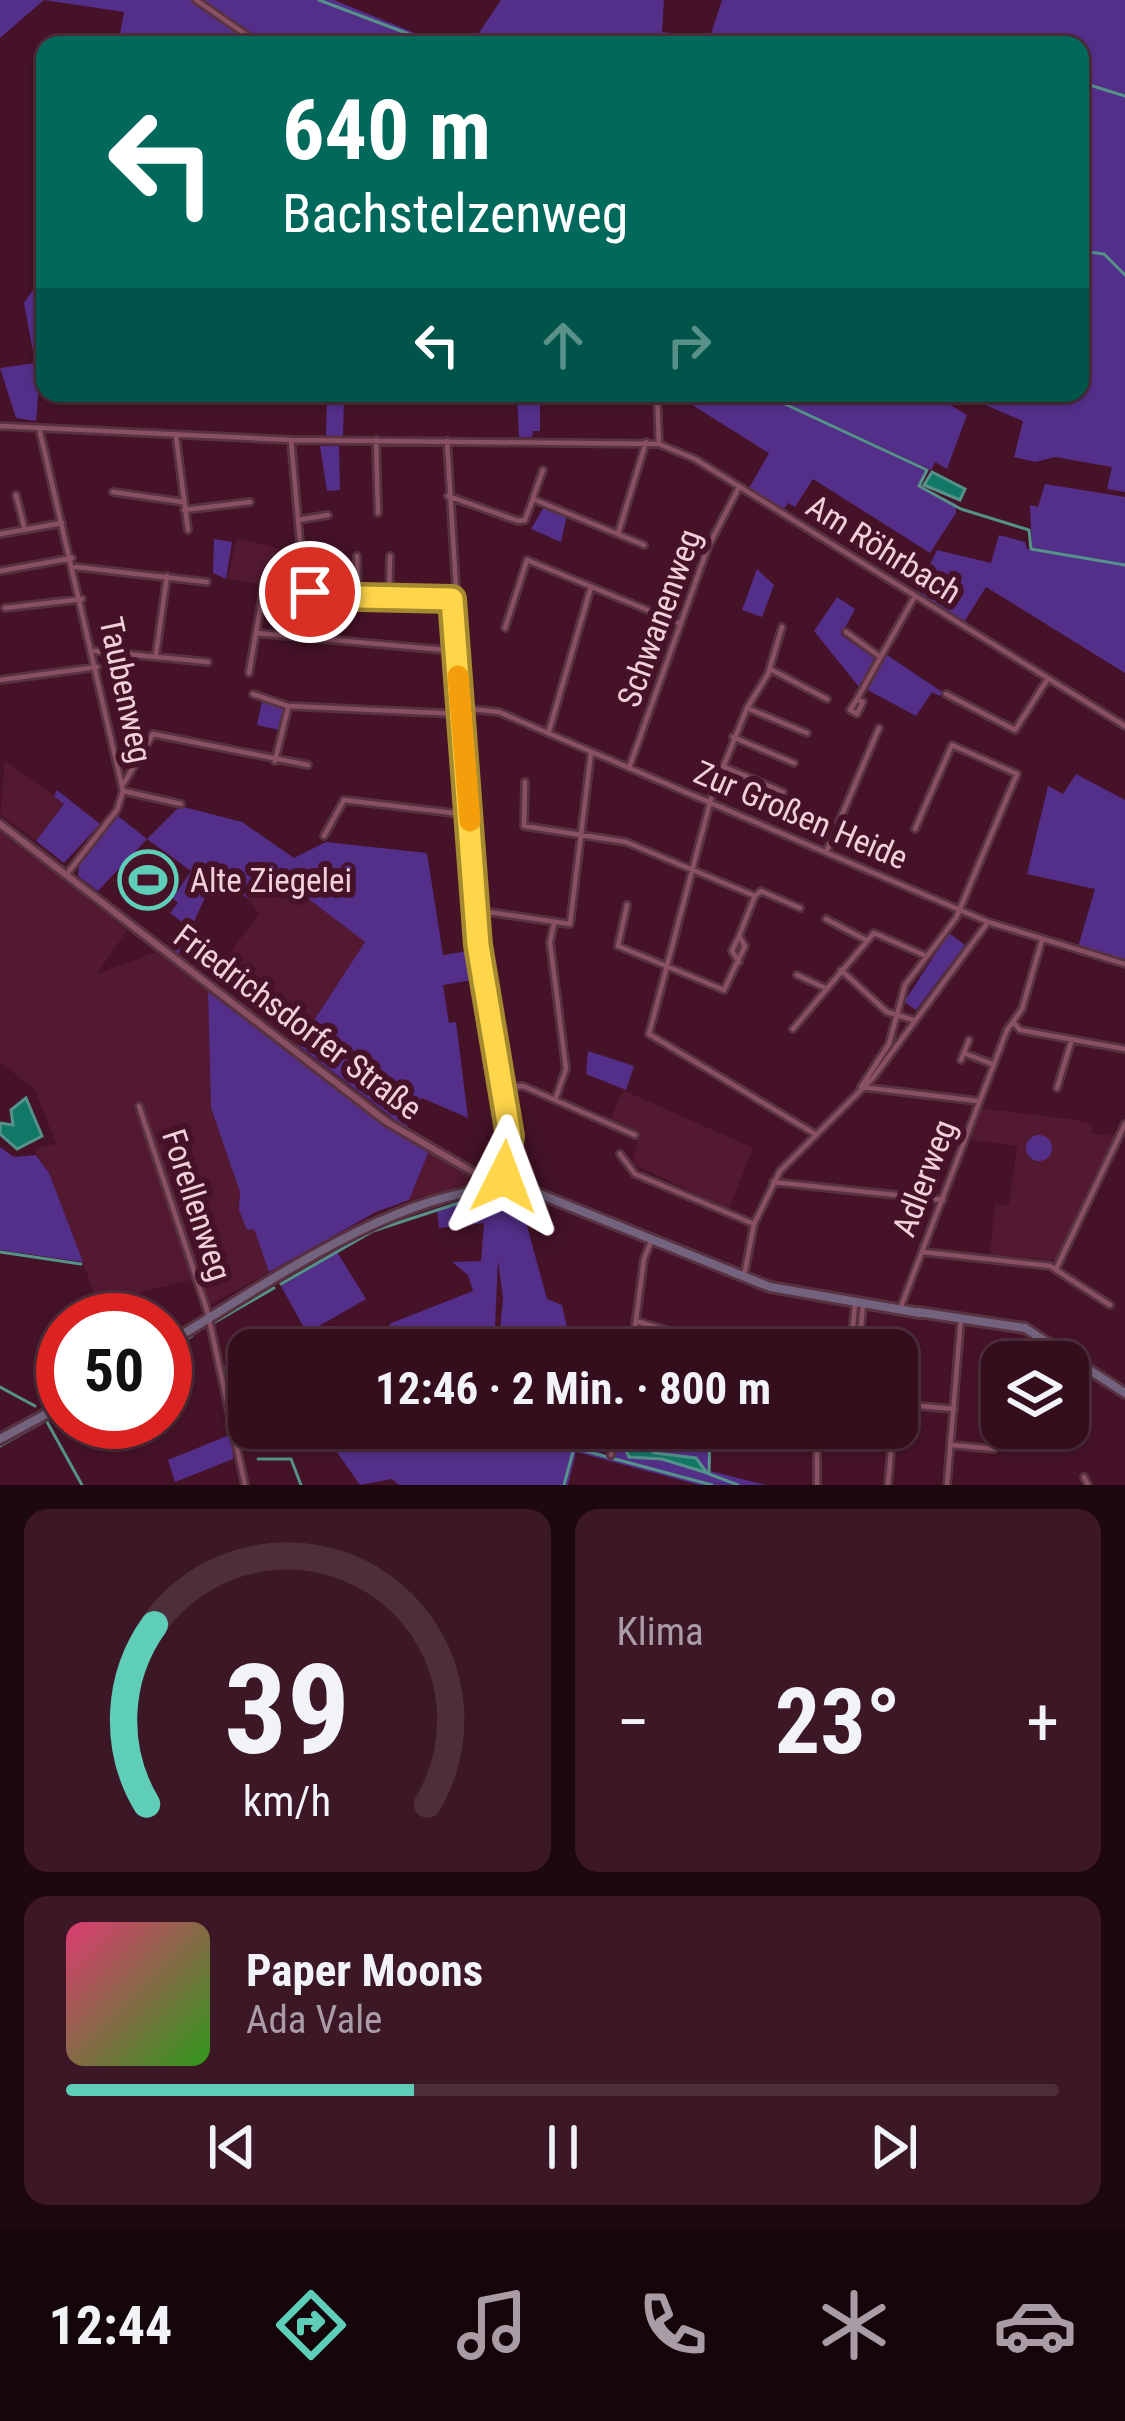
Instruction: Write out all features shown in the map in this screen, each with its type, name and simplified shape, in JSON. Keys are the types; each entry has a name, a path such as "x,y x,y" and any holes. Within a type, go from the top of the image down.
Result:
{"main road":[{"path":"192,1329 371,1227 463,1195 491,1178 532,1190 770,1287 1025,1328 1125,1394"},
{"path":"0,1439 36,1420"}],"street":[{"path":"196,0 248,36"},
{"path":"657,402 659,444"},
{"name":"Am Röhrbach","path":"0,426 176,437 659,444 740,487 1125,726"},
{"name":"Taubenweg","path":"40,432 122,788 116,809 66,875"},
{"path":"176,437 188,530"},
{"path":"291,440 301,542"},
{"path":"376,440 378,513"},
{"path":"447,441 452,599 475,910 509,1143 491,1178"},
{"path":"618,534 646,442"},
{"path":"448,496 525,520 543,470"},
{"name":"Schwanenweg","path":"629,768 708,548 740,487"},
{"path":"113,492 184,506 250,502"},
{"path":"16,495 25,530"},
{"path":"533,499 644,544"},
{"path":"298,520 328,514"},
{"path":"0,534 62,523"},
{"path":"357,556 358,598"},
{"path":"388,598 390,556"},
{"path":"0,571 72,558"},
{"path":"505,628 527,560 681,624"},
{"path":"74,567 207,582"},
{"path":"156,654 166,576"},
{"path":"250,674 264,586"},
{"path":"549,734 591,587"},
{"path":"279,589 358,598 452,599"},
{"path":"856,699 915,596"},
{"name":"Taubenweg","path":"5,608 82,599"},
{"path":"782,627 770,669 746,708 710,802 650,1036 815,1134"},
{"path":"846,632 879,656"},
{"path":"256,633 456,650"},
{"path":"93,652 208,662"},
{"path":"0,680 97,667"},
{"path":"770,669 827,699"},
{"path":"946,694 1016,730 1048,679"},
{"name":"Zur Großen Heide","path":"253,694 288,706 488,709 988,922 1125,964"},
{"path":"275,761 288,706"},
{"path":"746,708 807,733"},
{"path":"826,852 879,728"},
{"path":"122,788 153,734 308,766"},
{"path":"733,737 794,763"},
{"path":"861,1088 890,1045 905,985 960,909 1017,774 952,745 915,829"},
{"path":"475,910 570,924 592,752"},
{"path":"722,766 783,792"},
{"path":"525,782 521,824 626,842 755,896"},
{"name":"Taubenweg","path":"122,788 181,804"},
{"path":"324,836 344,800 470,815"},
{"name":"Friedrichsdorfer Straße","path":"0,824 387,1122 491,1178"},
{"path":"627,905 618,946 722,991 746,946 739,936 755,896 761,891 800,908"},
{"path":"826,919 866,940"},
{"path":"744,1276 754,1224 773,1182 861,1088 988,922"},
{"path":"554,924 550,942 566,1070 555,1100"},
{"path":"793,1029 866,940 878,933 926,956"},
{"name":"Adlerweg","path":"900,1309 978,1101 1014,1023 1042,940"},
{"path":"841,970 898,1018 915,1021"},
{"path":"797,975 826,988"},
{"path":"1014,1023 1020,1030 1125,1049"},
{"path":"1057,1088 1072,1039"},
{"path":"969,1040 962,1057 993,1064"},
{"path":"501,1088 523,1086 635,1135"},
{"path":"861,1088 978,1101"},
{"name":"Forellenweg","path":"139,1106 208,1320 245,1485"},
{"path":"1056,1269 1125,1124"},
{"path":"620,1154 635,1174 754,1224"},
{"path":"773,1182 943,1200"},
{"path":"635,1329 652,1239"},
{"path":"922,1252 1056,1269 1110,1305"},
{"path":"854,1329 859,1303"},
{"path":"859,1303 859,1329"},
{"path":"947,1485 956,1317"},
{"path":"636,1321 662,1329"},
{"path":"918,1406 954,1409"},
{"path":"951,1445 981,1448"},
{"path":"611,1455 612,1449"},
{"path":"814,1449 817,1485"},
{"path":"888,1485 891,1449"},
{"path":"1084,1477 1088,1485"}],"shaded area":[{"path":"0,0 44,0 0,38"},
{"path":"44,0 190,0 243,36 120,36 124,12"},
{"path":"202,0 334,0 422,36 254,36"},
{"path":"501,0 664,0 662,32 700,36 477,36"},
{"path":"722,0 1125,0 1125,492 1107,489 1112,467 1055,457 1035,462 1014,457 1023,421 978,402 1089,402 1089,36 710,36"},
{"path":"36,285 36,421 16,418 0,368 35,363 24,303"},
{"path":"327,402 344,402 343,436 326,436"},
{"path":"517,402 540,402 540,431 519,437"},
{"path":"687,402 778,402 925,470 918,487 956,504 956,513 930,553 813,479 795,507 788,503 783,510 749,488 769,453"},
{"path":"783,402 945,402 967,415 947,469 935,462 931,470"},
{"path":"320,446 339,446 340,490 327,491"},
{"path":"932,472 965,489 960,500 924,485"},
{"path":"1045,484 1125,497 1125,564 1032,548 1030,505 1038,507"},
{"path":"544,507 567,515 561,542 531,529"},
{"path":"999,535 1025,542 1027,549 1125,566 1125,673 986,587 964,622 917,592 937,550 991,563"},
{"path":"237,538 280,549 284,588 227,579"},
{"path":"214,539 232,542 226,579 213,573"},
{"path":"757,569 774,585 762,617 742,610"},
{"path":"837,597 855,609 841,635 874,658 859,687 814,631"},
{"path":"884,653 942,692 940,696 932,692 916,716 864,688"},
{"path":"262,701 284,710 279,730 257,725"},
{"path":"5,760 64,803 36,841 0,814"},
{"path":"1076,774 1125,800 1125,960 1078,947 1095,889 1027,874 1048,786 1063,794"},
{"path":"57,790 100,824 64,863 36,841 64,804 54,796"},
{"path":"180,806 242,822 294,858 326,842 427,853 443,955 474,950 478,979 443,985 449,1023 456,1022 468,1118 422,1098 406,1128 298,1045 365,942 276,874 247,898 216,874 179,954 169,946 182,922 170,913 178,903 173,898 191,871 147,839"},
{"path":"118,816 147,839 98,891 78,876 79,866"},
{"path":"0,832 127,930 97,974 156,952 208,992 211,1108 241,1192 239,1210 254,1228 269,1272 210,1305 199,1278 138,1293 94,1293 49,1173 34,1149 56,1144 35,1090 0,1062"},
{"path":"276,873 365,942 298,1045 211,978 259,914 247,898"},
{"path":"949,933 965,945 916,1010 904,1002"},
{"path":"208,992 384,1125 429,1151 409,1200 376,1212 269,1272 254,1229 247,1230 239,1210 240,1192 211,1108"},
{"path":"588,1051 634,1066 626,1090 586,1074"},
{"path":"623,1090 753,1148 729,1209 632,1164 639,1133 610,1121"},
{"path":"26,1098 42,1136 17,1149 0,1134 0,1123 13,1125 11,1110"},
{"path":"979,1108 1076,1120 1093,1124 1091,1133 1115,1136 1056,1260 990,1255 995,1204 1009,1205 1017,1146 971,1140"},
{"path":"1039,1135 1052,1148 1039,1161 1026,1148"},
{"path":"0,1147 14,1157 36,1155 49,1173 83,1262 0,1250"},
{"path":"429,1151 470,1170 469,1185 409,1200"},
{"path":"518,1193 547,1299 562,1305 567,1329 500,1329 503,1298 498,1260 495,1329 393,1329 389,1324 473,1291 468,1275 452,1262 481,1261 484,1223 439,1228 437,1209"},
{"path":"337,1252 366,1299 314,1329 305,1329 281,1286"},
{"path":"228,1436 228,1449 233,1449 233,1459 175,1482 168,1460"},
{"path":"335,1449 586,1449 612,1456 614,1449 700,1449 711,1452 710,1471 766,1485 699,1485 576,1452 568,1485 399,1485 392,1479 360,1485"},
{"path":"625,1449 696,1458 707,1473 662,1459 629,1457"}],"waterway":[{"path":"319,0 414,36"},
{"path":"1089,85 1125,96"},
{"path":"1089,252 1104,254 1125,275"},
{"path":"780,402 927,470 919,486 961,509 1029,530 1031,549 1125,565"},
{"path":"281,1284 373,1231 474,1198"},
{"path":"348,1233 416,1204"},
{"path":"0,1252 81,1264"},
{"path":"215,1322 274,1288"},
{"path":"216,1309 230,1301"},
{"path":"192,1323 200,1318"},
{"path":"0,1387 35,1406"},
{"path":"0,1434 36,1413"},
{"path":"0,1446 36,1426"},
{"path":"564,1485 574,1448 712,1485"},
{"path":"62,1449 82,1485"},
{"path":"710,1449 709,1474 738,1485"},
{"path":"258,1459 291,1459 301,1485"}],"slow traffic":[{"path":"458,676 470,821"}],"place":[{"name":"Alte Ziegelei","path":"148,880"}],"route":[{"path":"310,592 315,596 452,599 478,945 510,1136 501,1172 504,1177"}]}
